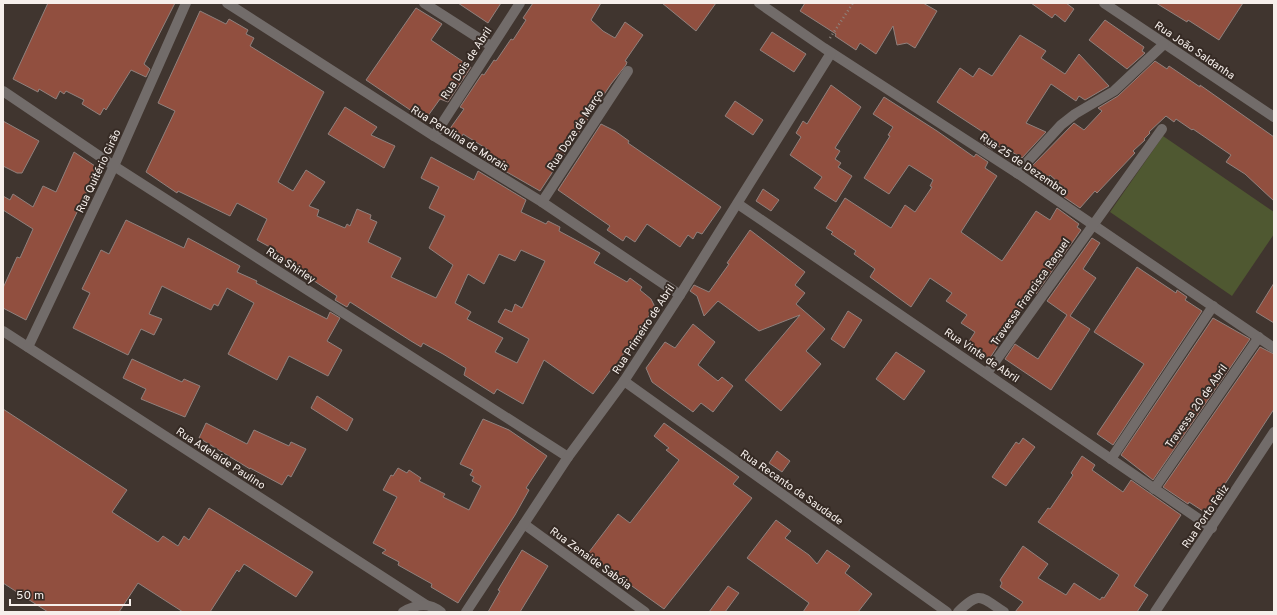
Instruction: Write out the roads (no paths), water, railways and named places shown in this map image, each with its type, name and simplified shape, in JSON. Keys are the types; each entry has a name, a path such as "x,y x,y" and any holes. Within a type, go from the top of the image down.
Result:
{"street":[{"name":"Rua Quitério Girão","path":"28,347 114,166 186,3"},
{"name":"Rua Perolina de Morais","path":"227,3 434,136 542,202 680,295"},
{"path":"424,3 490,46"},
{"name":"Rua Dois de Abril","path":"434,136 490,46 520,3"},
{"name":"Rua 25 de Dezembro","path":"759,3 827,50 1017,173 1274,348"},
{"name":"Rua João Saldanha","path":"1104,3 1274,117"},
{"path":"1017,173 1061,125 1075,114 1114,91 1164,44"},
{"name":"Rua Primeiro de Abril","path":"466,612 568,457 624,381 680,295 738,204 827,50"},
{"name":"Rua Doze de Março","path":"542,202 628,71"},
{"name":"Rua Shirley","path":"3,92 114,166 568,457"},
{"name":"Travessa Francisca Raquel","path":"988,373 1162,129"},
{"name":"Rua Vinte de Abril","path":"738,204 988,373 1212,528"},
{"path":"1111,459 1213,306"},
{"name":"Rua Adelaide Paulino","path":"3,331 426,605 441,612"},
{"name":"Travessa 20 de Abril","path":"1154,489 1259,337"},
{"name":"Rua Recanto da Saudade","path":"624,381 947,612"},
{"name":"Rua Porto Feliz","path":"1155,612 1212,528 1274,432"},
{"name":"Rua Zenaide Sabóia","path":"524,524 645,612"},
{"path":"958,612 970,599 976,597 983,598 1004,612"},
{"path":"403,612 412,607 426,605"}]}
